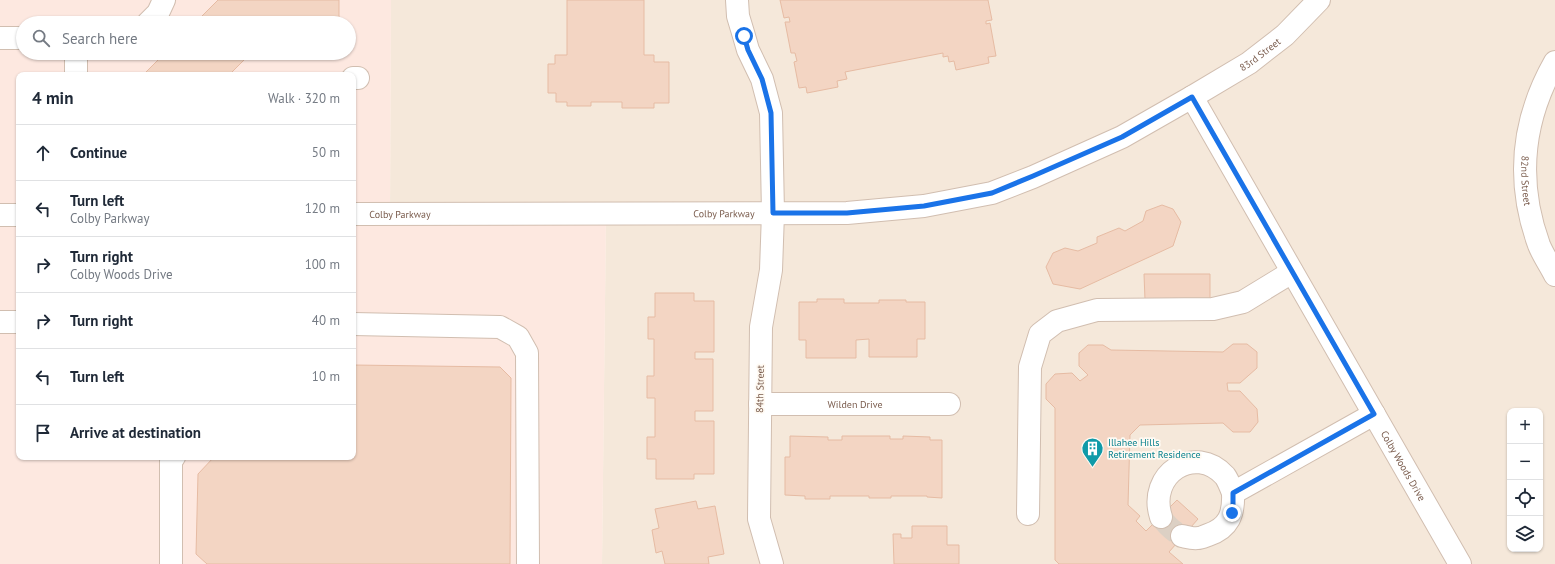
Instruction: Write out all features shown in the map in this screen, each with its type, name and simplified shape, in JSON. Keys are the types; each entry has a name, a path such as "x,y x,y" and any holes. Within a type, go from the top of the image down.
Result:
{"street":[{"path":"155,16 164,0"},
{"name":"84th Street","path":"737,0 738,16 748,50 762,79 771,113 773,213 771,270 761,327 759,519 772,564"},
{"name":"83rd Street","path":"1192,97 1249,63 1285,35 1319,0"},
{"path":"0,38 16,38"},
{"path":"76,60 76,72"},
{"name":"82nd Street","path":"1555,62 1535,105 1526,142 1525,180 1530,216 1540,246 1555,275"},
{"name":"Colby Parkway","path":"356,214 847,213 924,206 992,193 1122,137 1192,97"},
{"name":"Colby Woods Drive","path":"1192,97 1460,564"},
{"path":"0,215 16,215"},
{"path":"1028,514 1030,367 1040,334 1057,321 1097,310 1213,309 1243,302 1292,272"},
{"path":"0,322 16,322"},
{"path":"356,324 500,327 518,337 527,353 528,564"},
{"name":"Wilden Drive","path":"760,404 949,404"},
{"path":"1233,493 1374,414"},
{"path":"171,564 172,460"},
{"path":"1161,516 1157,500 1161,486 1169,474 1181,466 1194,462 1203,463 1214,468 1225,477 1233,493 1232,513 1225,525 1216,532 1199,538 1182,536"}],"shaded area":[{"path":"0,0 391,0 390,215 606,215 602,564 0,564"},
{"path":"391,0 1555,0 1555,564 602,564 606,215 390,215"}],"building":[{"path":"218,0 339,0 339,16 202,16"},
{"path":"567,0 644,0 644,55 654,55 654,62 669,62 669,103 654,103 654,108 622,108 622,102 591,102 591,106 567,106 567,102 556,102 556,93 548,93 548,64 555,64 555,55 567,55"},
{"path":"780,0 988,0 992,20 986,21 986,24 990,23 996,56 988,57 989,63 956,70 954,61 949,62 948,56 943,57 943,53 845,72 847,79 837,81 838,87 807,93 806,87 799,88 794,62 797,61 795,53 791,53 785,22 790,22 789,17 784,18"},
{"path":"158,60 244,60 232,72 146,72"},
{"path":"1162,205 1173,209 1181,222 1173,246 1080,289 1053,284 1046,267 1053,253 1065,248 1078,251 1097,243 1097,237 1119,228 1125,231 1143,221 1146,211"},
{"path":"1144,274 1210,274 1210,299 1145,300"},
{"path":"655,293 694,293 694,301 714,301 714,352 695,352 695,359 713,359 713,411 695,411 695,421 714,421 714,474 694,474 694,479 656,479 656,459 647,459 647,437 655,437 655,398 647,398 647,376 654,376 654,339 648,339 648,317 655,317"},
{"path":"817,299 844,299 844,303 879,303 879,300 925,302 925,339 917,339 917,357 869,357 869,339 856,340 856,358 806,358 806,340 799,340 799,302 817,302"},
{"name":"Illahee Hills Retirement Residence","path":"1233,344 1247,344 1257,352 1257,368 1240,383 1227,383 1228,391 1240,391 1257,409 1258,422 1250,432 1233,432 1223,423 1140,425 1130,435 1128,505 1140,516 1136,521 1146,531 1177,500 1198,519 1169,552 1183,564 1059,564 1055,560 1055,408 1046,399 1046,384 1055,374 1072,373 1080,381 1088,375 1079,366 1079,353 1088,345 1103,345 1111,350 1223,352"},
{"path":"356,365 500,367 511,378 510,564 207,564 196,554 198,474 211,460 356,460"},
{"path":"790,436 828,437 828,440 842,440 842,436 890,436 890,439 903,439 903,436 930,437 930,440 942,440 942,498 927,496 891,496 891,498 869,498 869,496 830,496 830,499 805,499 805,496 785,495 785,457 790,457"},
{"path":"696,501 698,509 715,506 724,554 708,557 709,564 665,564 662,551 656,553 652,530 659,528 655,509"},
{"path":"912,526 947,526 947,545 959,545 959,564 894,564 893,534 901,534 901,538 912,538"}],"tunnel":[{"path":"1161,517 1170,528 1182,536"}],"place":[{"name":"Illahee Hills Retirement Residence","path":"1092,468"}],"route":[{"path":"744,36 748,50 762,79 771,113 773,213 847,213 924,206 992,193 1122,137 1192,97 1374,414 1233,493 1232,513"}]}
